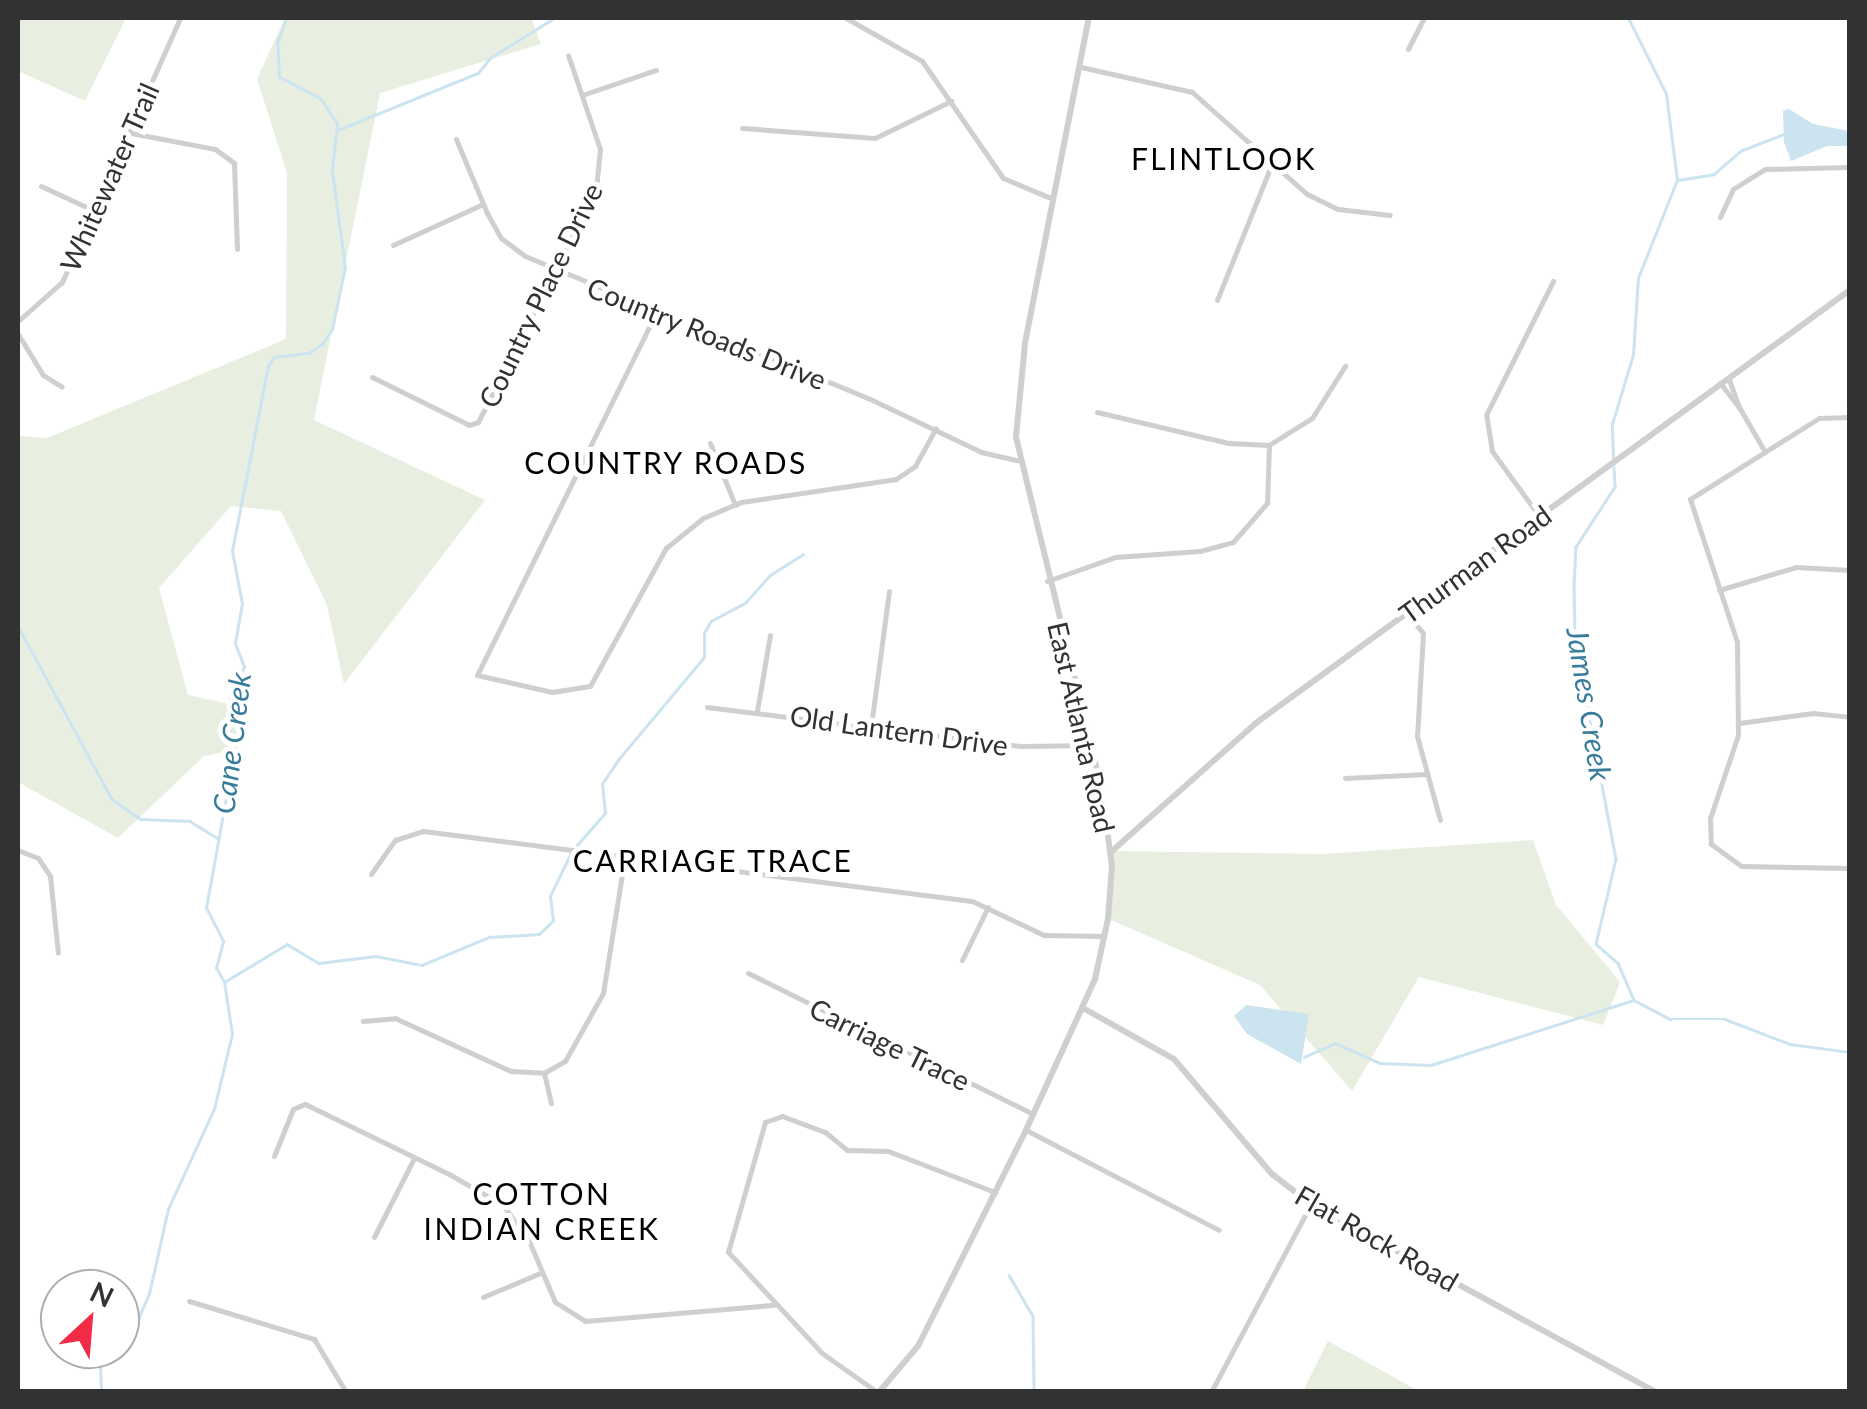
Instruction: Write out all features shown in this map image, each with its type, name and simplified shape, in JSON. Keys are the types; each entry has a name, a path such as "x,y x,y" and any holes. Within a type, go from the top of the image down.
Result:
{"street":[{"name":"Whitewater Trail","path":"18,321 62,282 180,18"},
{"path":"846,18 922,60 1004,178 1053,199"},
{"name":"East Atlanta Road","path":"878,1392 918,1346 996,1192 1083,1008 1105,936 1111,852 1091,745 1017,460 1020,372 1089,18"},
{"path":"1408,50 1424,18"},
{"name":"Country Place Drive","path":"372,378 474,426 556,272 601,164 586,94 568,55"},
{"path":"1080,67 1192,92 1271,166 1338,209 1390,214"},
{"path":"586,94 656,70"},
{"path":"742,128 876,138 951,101"},
{"path":"130,132 215,149 234,163 237,249"},
{"name":"Country Roads Drive","path":"456,139 483,204 509,246 556,272 936,428 980,452 1017,460"},
{"path":"1216,300 1271,166"},
{"path":"1720,217 1733,190 1765,169 1850,166"},
{"path":"40,186 95,210"},
{"path":"393,244 483,204"},
{"path":"1541,518 1492,451 1486,415 1553,282"},
{"name":"Thurman Road","path":"1111,852 1256,723 1850,290"},
{"path":"656,313 477,675 552,692 590,686 666,548 703,518 735,505 896,479 915,466 936,428"},
{"path":"18,334 43,375 62,387"},
{"path":"1097,412 1228,442 1269,444 1312,418 1345,366"},
{"path":"1728,377 1765,453"},
{"path":"1720,383 1740,407"},
{"path":"1850,417 1819,418 1690,499 1736,642 1735,756 1708,829 1722,855 1741,866 1850,868"},
{"path":"710,443 735,505"},
{"path":"1047,580 1115,557 1200,551 1233,542 1266,503 1269,444"},
{"path":"1719,590 1796,566 1850,570"},
{"path":"871,726 890,591"},
{"path":"1407,614 1424,633 1418,736 1440,820"},
{"path":"757,711 770,636"},
{"name":"Old Lantern Drive","path":"707,707 1022,746 1091,745"},
{"path":"1738,723 1812,712 1850,718"},
{"path":"1345,778 1427,774"},
{"path":"370,874 406,832 625,855 988,908 1044,935 1105,936"},
{"path":"18,850 38,858 50,876 58,953"},
{"path":"363,1020 395,1018 488,1063 544,1073 576,1048 595,1016 625,855"},
{"path":"962,960 988,908"},
{"name":"Carriage Trace","path":"748,973 1033,1114"},
{"name":"Flat Rock Road","path":"1083,1008 1174,1058 1259,1160 1312,1204 1656,1392"},
{"path":"544,1073 551,1103"},
{"path":"274,1156 293,1109 305,1104 414,1158 502,1205 530,1241 540,1273 561,1309 586,1321 773,1304"},
{"path":"878,1392 822,1353 730,1256 731,1233 759,1137 772,1117 825,1132 847,1150 888,1151 996,1192"},
{"path":"1026,1130 1219,1230"},
{"path":"374,1238 414,1158"},
{"path":"1211,1392 1312,1204"},
{"path":"484,1297 540,1273"},
{"path":"189,1302 314,1339 346,1392"}],"green space":[{"path":"18,18 126,18 85,101 18,71"},
{"path":"285,18 531,18 541,44 380,93 314,420 485,500 344,684 327,605 281,511 231,506 159,588 188,695 244,707 241,749 204,756 118,838 18,782 18,436 47,438 286,339 287,173 257,79"},
{"path":"1533,840 1556,905 1620,982 1603,1025 1419,977 1352,1091 1260,985 1111,920 1112,851 1322,854"},
{"path":"1328,1341 1419,1391 1303,1391"}],"water":[{"path":"1789,109 1813,124 1849,131 1849,146 1827,146 1791,161 1784,142 1783,111"},
{"path":"1246,1005 1309,1014 1301,1064 1247,1034 1234,1016"}],"waterway":[{"name":"Cane Creek","path":"140,1315 149,1294 168,1209 214,1109 232,1034 224,982 216,968 223,941 206,908 228,787 230,698 244,667 235,643 242,604 232,551 268,366 274,357 309,353 322,344 332,329 345,268 332,170 337,124 321,99 279,77 277,43 286,18"},
{"path":"338,130 478,73 490,58 554,18"},
{"path":"707,18 731,18"},
{"name":"James Creek","path":"1613,459 1612,424 1633,355 1638,278 1677,180 1666,94 1628,18"},
{"path":"1678,180 1714,174 1740,151 1784,134"},
{"name":"James Creek","path":"1614,467 1615,487 1576,547 1574,583 1575,642 1616,859 1596,944 1618,963 1634,1000 1670,1019 1725,1019 1790,1044 1850,1052"},
{"path":"577,845 605,813 602,784 618,760 704,657 704,633 711,621 745,603 770,575 803,554"},
{"path":"18,626 112,799 141,819 190,821 219,839"},
{"path":"226,981 287,944 319,963 376,956 422,965 489,937 539,934 553,921 550,896 571,853"},
{"path":"1304,1057 1335,1043 1380,1063 1431,1065 1633,1000"},
{"path":"1009,1275 1033,1316 1034,1392"},
{"name":"Cane Creek","path":"100,1369 101,1392"}],"district":[{"name":"FLINTLOOK","path":"1224,158"},
{"name":"COUNTRY ROADS","path":"666,462"},
{"name":"CARRIAGE TRACE","path":"713,860"},
{"name":"COTTON INDIAN CREEK","path":"542,1210"}]}
